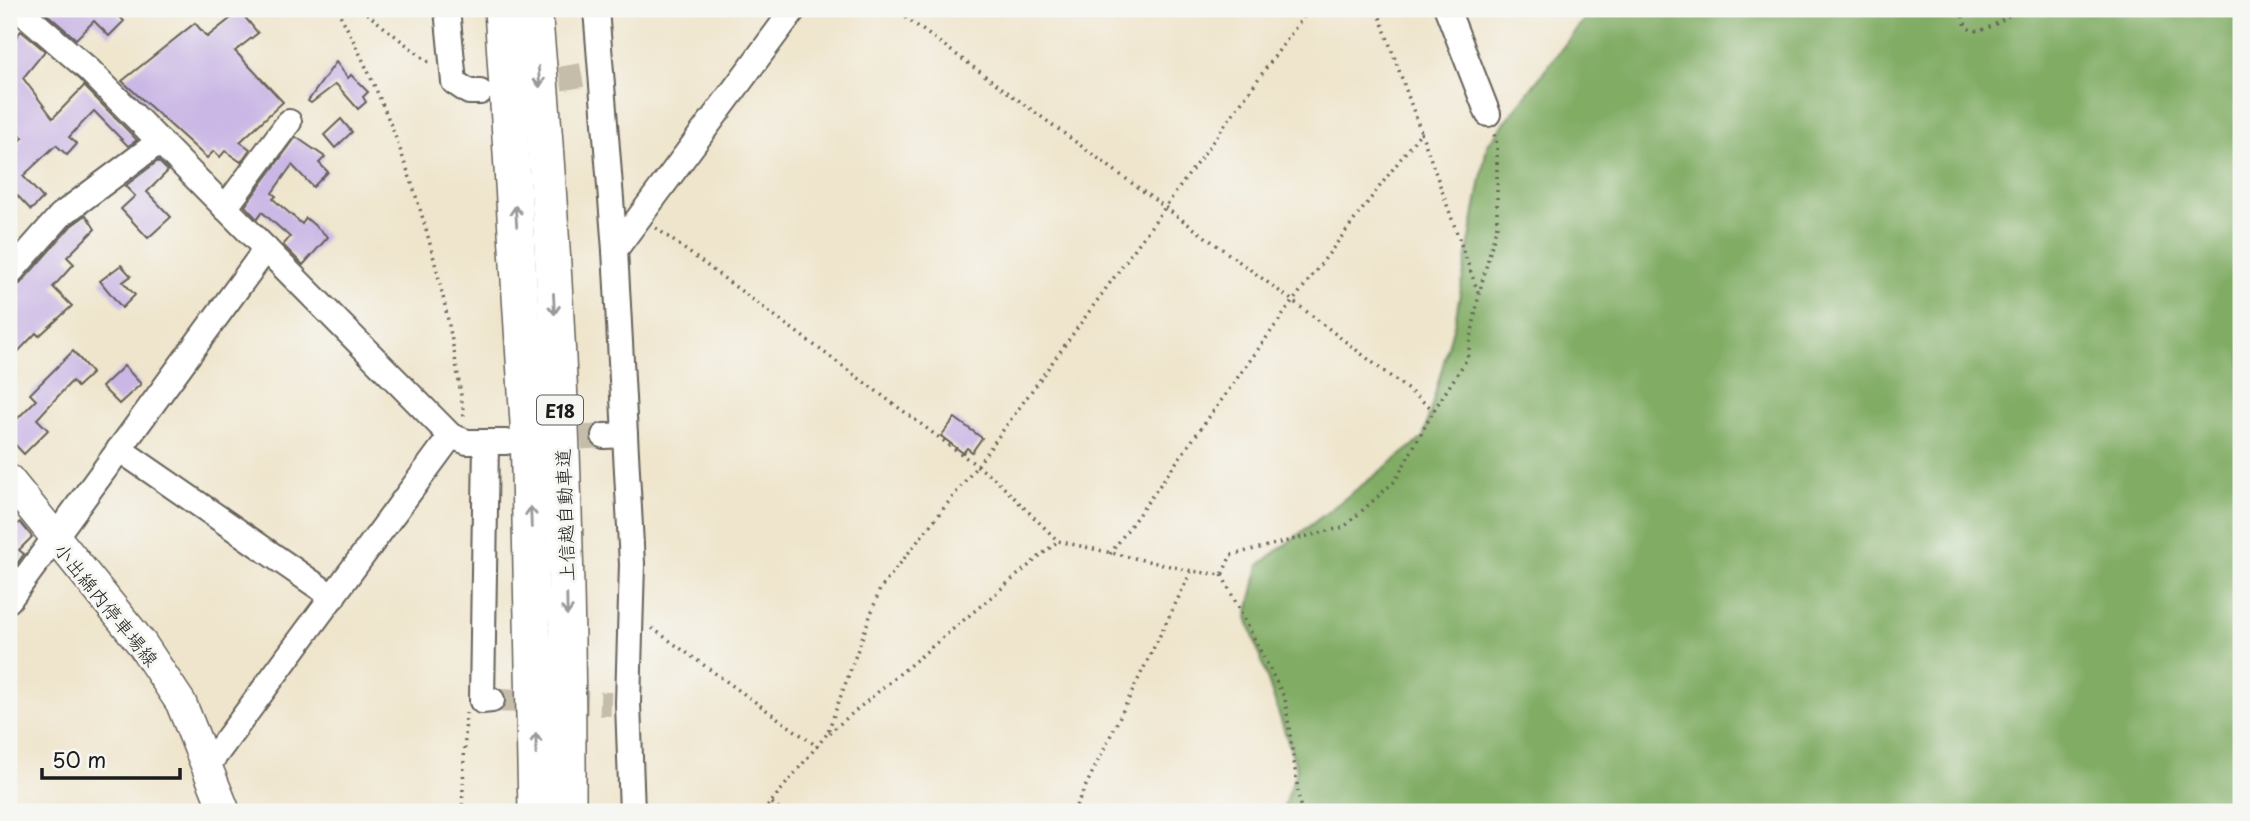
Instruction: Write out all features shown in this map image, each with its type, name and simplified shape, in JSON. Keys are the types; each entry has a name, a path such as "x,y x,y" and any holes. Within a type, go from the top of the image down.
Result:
{"highway":[{"name":"上信越自動車道","path":"502,9 528,423 536,812"},
{"name":"上信越自動車道","path":"534,9 561,426 566,549 568,812"}],"main road":[{"name":"小出綿内停車場線","path":"9,480 142,644 181,703 225,812"}],"street":[{"path":"447,9 454,82 469,92 480,92"},
{"path":"596,9 591,75 615,250 615,435 632,614 619,704 632,812"},
{"path":"615,250 794,9"},
{"path":"1447,9 1488,114"},
{"path":"17,13 89,70 451,436 467,442 496,443 482,701 492,700"},
{"path":"225,208 289,122"},
{"path":"9,274 61,215 160,141"},
{"path":"9,600 266,249"},
{"path":"208,765 451,436"},
{"path":"119,449 333,597"}],"path":[{"path":"361,9 454,82"},
{"path":"894,9 1293,301 1434,410"},
{"path":"763,812 827,734 880,589 977,466 1309,9"},
{"path":"1377,9 1479,294"},
{"path":"1962,9 1963,21 1969,29 1977,31 1989,28 2018,9"},
{"path":"1222,575 1231,555 1344,527 1395,481 1434,410 1467,359 1479,294 1497,225 1497,144 1488,114"},
{"path":"1110,554 1293,301 1421,132"},
{"path":"639,217 995,479 1058,541 1110,554 1222,575"},
{"path":"827,734 1058,541"},
{"path":"1073,812 1192,571"},
{"path":"1222,575 1285,699 1301,812"},
{"path":"632,614 818,747"},
{"path":"772,803 782,812"}],"green space":[{"path":"1592,9 2241,9 2241,812 1282,812 1297,769 1247,617 1259,565 1423,438 1455,321 1487,146"}],"building":[{"path":"41,9 112,9 124,21 109,36 94,21 76,39"},
{"path":"240,11 258,33 235,51 283,102 240,142 250,149 241,162 225,151 220,157 214,151 207,158 122,81 195,23 207,37"},
{"path":"21,31 45,51 23,78 53,118 84,86 137,140 128,146 94,111 69,137 77,144 67,155 56,145 23,176 43,198 31,210 15,193 9,197 9,151 23,138 9,126 9,46"},
{"path":"336,62 348,78 351,75 368,92 363,97 366,102 358,109 336,84 311,103 308,101"},
{"path":"341,119 352,132 335,148 324,135"},
{"path":"296,137 325,157 319,163 328,172 313,187 292,165 272,193 276,196 273,199 302,224 306,218 328,237 303,265 283,245 290,237 262,212 257,219 245,206"},
{"path":"158,161 168,171 147,192 171,217 148,238 121,209 135,196 125,186"},
{"path":"86,215 95,229 67,257 74,264 53,287 72,306 39,336 36,333 9,361 9,289 20,284 71,226"},
{"path":"121,265 131,276 123,282 135,295 122,308 100,281"},
{"path":"73,351 92,373 77,387 72,381 37,419 48,430 24,454 9,438 9,427 36,400 30,394"},
{"path":"124,366 141,384 119,404 102,387"},
{"path":"955,418 982,438 972,452 967,448 963,453 941,436"},
{"path":"20,522 32,537 19,550 24,554 9,575 9,533"}],"tunnel":[{"path":"525,85 582,75"},
{"path":"545,440 604,436"},
{"path":"492,700 611,704"}]}
